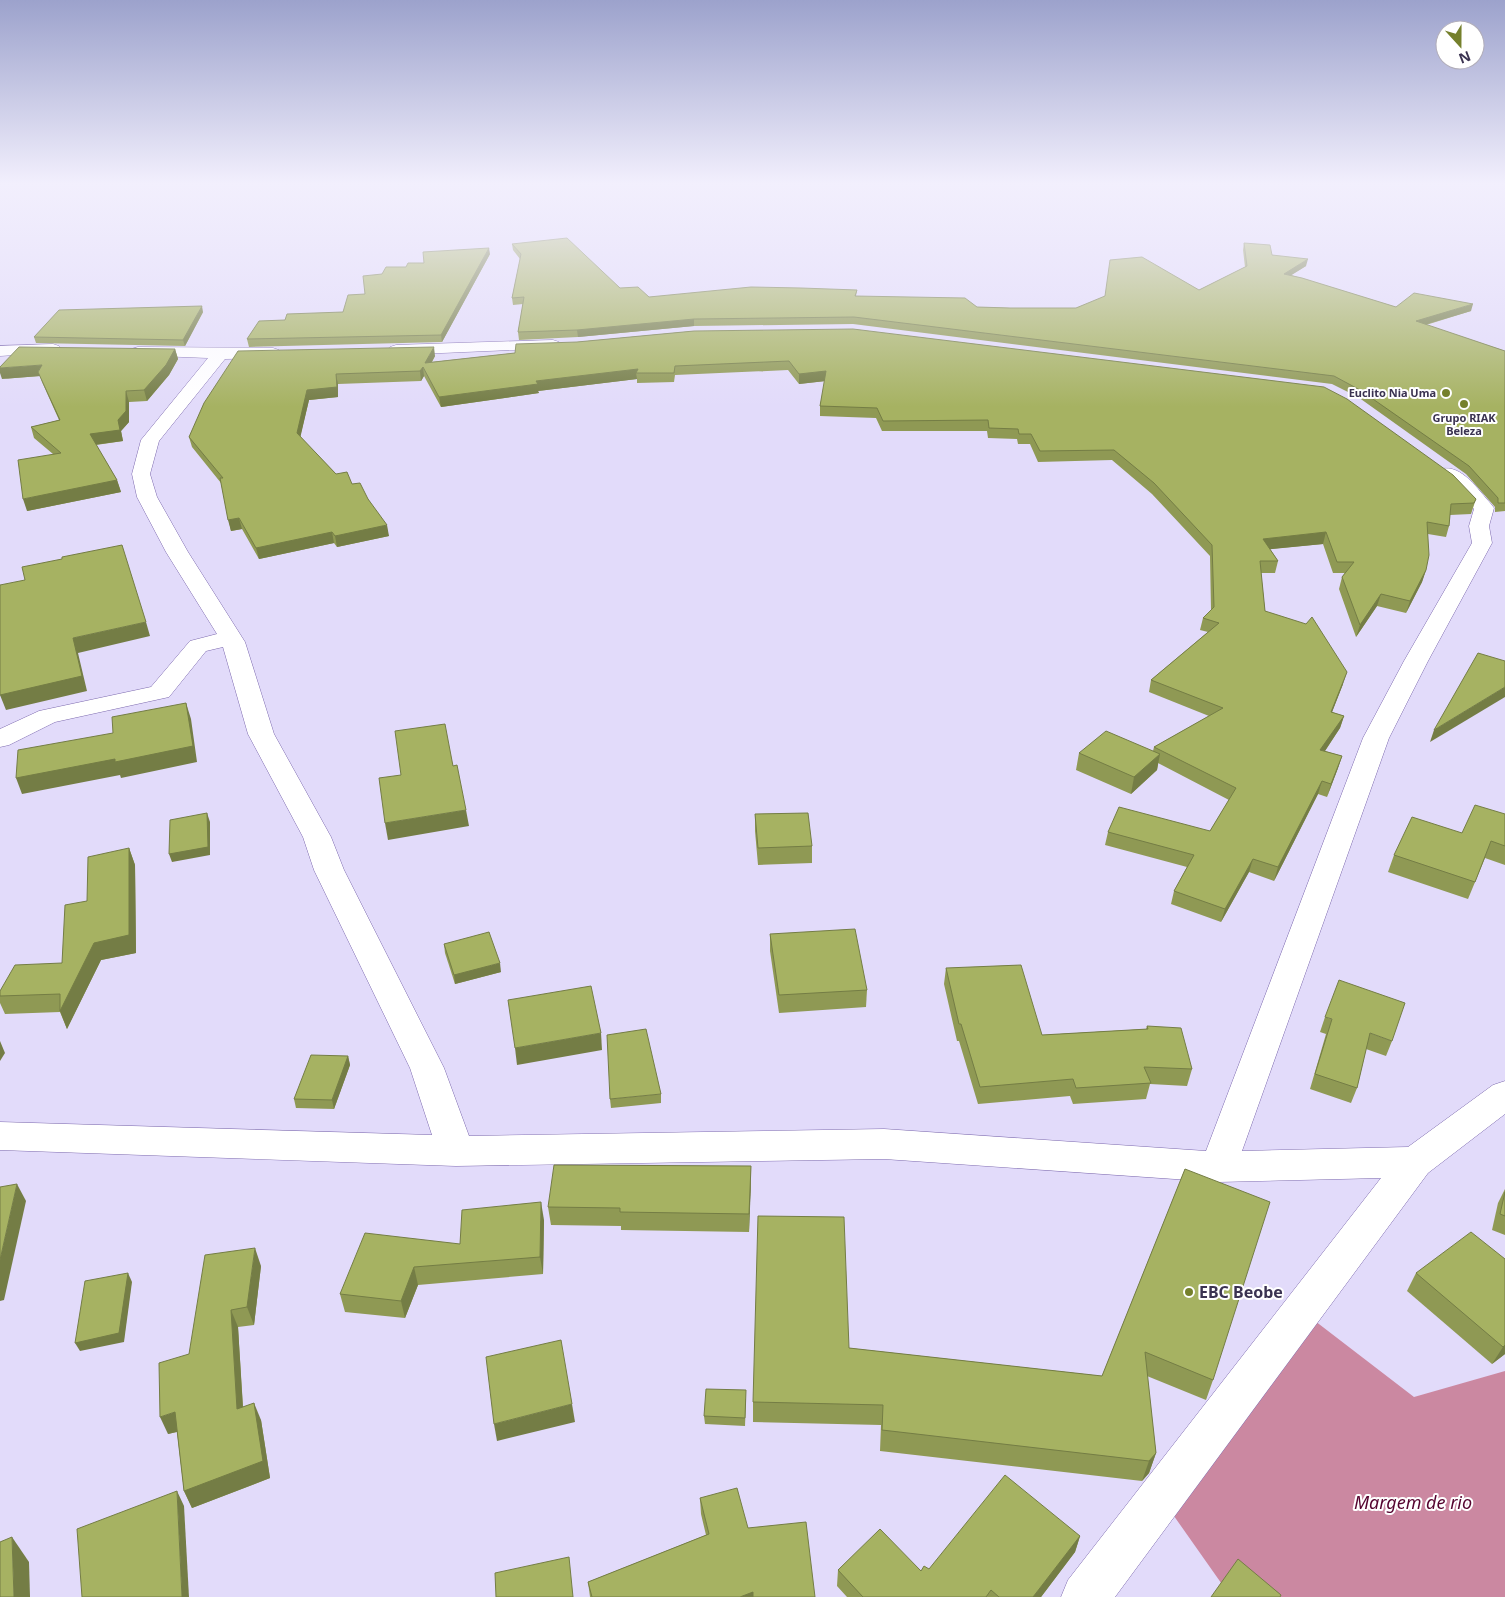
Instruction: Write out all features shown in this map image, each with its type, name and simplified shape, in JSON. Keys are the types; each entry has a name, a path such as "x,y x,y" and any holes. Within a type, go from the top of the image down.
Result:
{"street":[{"path":"376,350 569,344"},
{"path":"0,350 75,350"},
{"path":"123,351 220,354 288,352"},
{"path":"220,354 150,440 140,474 147,497 177,552 231,638 261,734 317,838 329,870 427,1068 456,1151"},
{"path":"1218,1167 1376,738 1416,661 1482,543 1479,526 1484,508 1458,480 1434,463"},
{"path":"0,739 48,716 160,692 198,646 231,638"},
{"path":"1085,1597 1415,1162 1505,1095"},
{"path":"0,1136 456,1151 884,1144 1218,1167 1415,1162"}],"water":[{"name":"Margem de rio","path":"1302,1311 1414,1397 1505,1371 1505,1597 1231,1597 1150,1482"}],"building":[{"path":"424,259 483,259 441,335 247,339 259,321 285,320 287,314 343,312 348,295 365,294 363,276 382,274 386,267 406,267 408,263 424,263"},
{"path":"520,259 589,259 620,288 638,287 649,297 751,287 801,288 857,290 855,296 965,298 977,307 1010,308 1076,308 1105,296 1110,260 1145,259 1199,290 1247,266 1246,259 1308,259 1284,274 1396,307 1414,293 1473,304 1416,321 1505,351 1505,503 1498,503 1498,498 1469,466 1360,390 1334,376 854,317 694,319 577,330 518,332 524,297 512,298"},
{"path":"202,306 183,340 34,337 59,310"},
{"path":"853,329 1324,387 1347,399 1453,475 1476,499 1474,503 1451,504 1449,526 1427,522 1429,555 1426,570 1410,601 1381,594 1360,625 1342,577 1354,562 1337,562 1326,532 1263,539 1278,561 1260,561 1265,611 1306,624 1312,617 1347,672 1331,712 1344,716 1320,750 1342,756 1331,784 1322,781 1278,867 1253,859 1225,909 1174,891 1194,855 1108,832 1119,807 1210,831 1236,788 1154,747 1223,708 1151,680 1219,623 1203,618 1214,607 1212,545 1154,483 1114,450 1040,451 1031,434 1019,434 1018,429 989,428 988,420 883,421 877,408 820,406 826,371 799,374 789,361 675,366 674,373 636,373 638,369 536,381 538,384 439,397 423,367 420,371 336,374 337,387 307,390 297,433 336,474 347,472 352,484 360,483 368,499 387,525 335,536 332,532 256,548 239,518 228,520 220,478 223,478 189,437 204,403 238,351 434,347 425,363 515,353 516,344 577,342 694,331"},
{"path":"19,347 175,349 166,365 144,390 126,391 126,411 118,420 120,430 90,434 117,480 23,499 18,460 61,453 31,427 60,420 38,372 42,365 0,368"},
{"path":"122,545 146,622 73,638 82,676 0,695 0,585 25,580 22,567"},
{"path":"1478,653 1505,661 1505,687 1434,730"},
{"path":"186,703 193,746 115,762 115,759 16,778 18,750 113,733 112,717"},
{"path":"445,724 453,766 457,765 466,810 385,823 379,778 401,775 395,731"},
{"path":"1106,731 1160,754 1134,777 1079,753"},
{"path":"1475,805 1505,814 1505,846 1491,841 1475,882 1394,855 1412,817 1462,833"},
{"path":"207,813 208,847 169,854 170,820"},
{"path":"808,813 812,846 758,848 755,814"},
{"path":"129,848 129,935 94,943 60,1011 60,994 0,996 0,991 15,965 62,963 65,905 87,901 88,857"},
{"path":"855,929 867,990 779,995 770,934"},
{"path":"489,932 500,963 454,975 444,944"},
{"path":"1021,965 1042,1035 1148,1029 1147,1026 1181,1028 1192,1069 1144,1067 1151,1083 1076,1088 1073,1079 980,1087 961,1024 959,1024 946,968"},
{"path":"1339,980 1405,1003 1392,1041 1370,1033 1357,1088 1315,1074 1332,1019 1325,1017"},
{"path":"591,986 601,1033 515,1048 508,1000"},
{"path":"646,1029 661,1094 610,1099 607,1035"},
{"path":"311,1055 348,1056 332,1100 294,1099"},
{"path":"554,1165 751,1166 749,1214 620,1212 620,1208 548,1207"},
{"path":"1185,1169 1270,1202 1213,1380 1145,1352 1156,1453 1149,1461 882,1430 883,1405 753,1402 758,1216 844,1217 849,1348 1102,1376"},
{"path":"17,1184 0,1260 0,1187"},
{"path":"1505,1192 1505,1216 1500,1214"},
{"path":"541,1202 540,1257 414,1267 401,1301 340,1294 365,1233 460,1244 462,1210"},
{"path":"1471,1232 1505,1259 1505,1345 1503,1347 1416,1273"},
{"path":"255,1248 247,1307 231,1310 237,1409 254,1403 263,1461 184,1491 175,1412 160,1417 159,1363 189,1354 205,1255"},
{"path":"128,1273 119,1333 75,1343 85,1281"},
{"path":"561,1340 572,1404 494,1424 486,1357"},
{"path":"706,1389 746,1390 745,1418 704,1416"},
{"path":"1005,1475 1080,1536 1033,1597 999,1597 991,1590 986,1597 863,1597 838,1570 880,1529 921,1571 924,1566 929,1569"},
{"path":"737,1488 748,1528 806,1522 815,1597 753,1597 753,1592 740,1597 592,1597 588,1582 709,1534 700,1498"},
{"path":"177,1491 182,1597 82,1597 77,1529"},
{"path":"12,1537 14,1597 0,1597 0,1542"},
{"path":"569,1557 573,1597 496,1597 495,1573"},
{"path":"1238,1559 1281,1595 1280,1597 1211,1597"}],"place":[{"name":"Euclito Nia Uma","path":"1446,393"},
{"name":"Grupo RIAK Beleza","path":"1464,404"},
{"name":"EBC Beobe","path":"1189,1292"}]}
